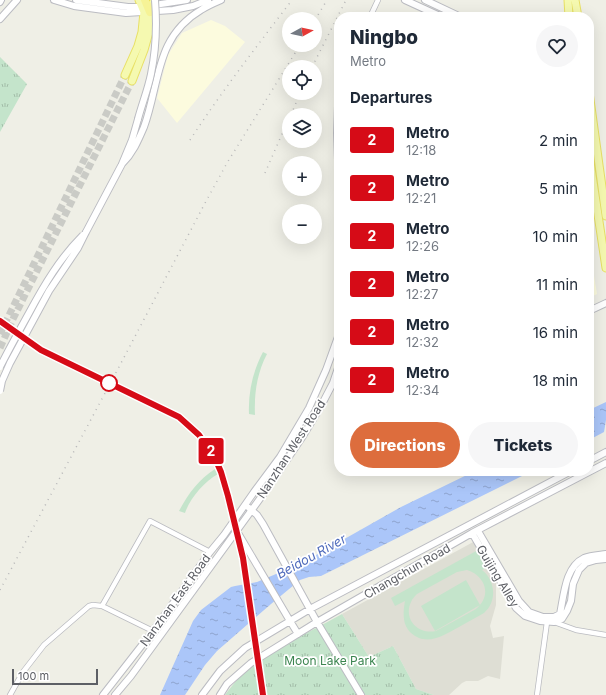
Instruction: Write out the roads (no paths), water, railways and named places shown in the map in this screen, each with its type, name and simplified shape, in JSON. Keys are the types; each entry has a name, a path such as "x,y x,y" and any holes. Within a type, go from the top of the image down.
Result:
{"main road":[{"path":"0,19 17,0"},
{"path":"0,391 2,381 10,363 49,291 78,248 122,164 132,140 150,75 154,50 156,21 154,0 144,6 126,13 74,6 54,0"},
{"path":"76,0 128,7 187,0"},
{"path":"144,6 174,10 193,6 208,0"},
{"path":"122,164 130,156 147,117 164,54 169,42 178,29 190,18 201,10 221,0"},
{"path":"405,0 431,12"},
{"path":"425,0 450,12"},
{"path":"568,0 569,12"},
{"path":"576,0 577,12"},
{"path":"125,75 138,46 142,32 144,6"},
{"path":"132,81 149,32 144,6"},
{"path":"594,123 604,184 606,216"},
{"path":"594,188 606,268"},
{"path":"0,367 48,279 72,245 86,232"},
{"path":"594,308 606,303"},
{"name":"Nanzhan West Road","path":"245,504 280,457 308,408 334,355"},
{"name":"Nanzhan West Road","path":"251,510 303,436 321,406 334,379"},
{"path":"594,458 606,452"},
{"name":"Changchun Road","path":"594,470 606,464"},
{"name":"Changchun Road","path":"202,695 220,671 245,648 310,609 561,476"},
{"name":"Changchun Road","path":"220,695 227,684 251,663 317,622 475,532 583,476"},
{"path":"245,504 257,515 263,524 317,622 361,695"},
{"name":"Nanzhan East Road","path":"103,695 153,631 245,504"},
{"name":"Nanzhan East Road","path":"115,695 131,676 251,510"},
{"path":"232,523 298,634"},
{"name":"Guijing Alley","path":"475,532 519,601 529,612 543,617 554,617 560,614 570,572 576,565 584,558 606,554"},
{"name":"Guijing Alley","path":"475,532 516,608 525,616 540,621 550,622"},
{"path":"550,622 562,619 567,611 571,601 573,584 579,570 586,563 606,559"}],"street":[{"path":"372,12 378,0"},
{"path":"102,606 150,521 210,552"},
{"path":"10,695 23,672 44,645 89,606 102,606 153,631"},
{"path":"537,695 543,644 550,622 576,630 606,635"}],"water":[{"path":"606,402 604,432 594,437 594,408"},
{"path":"465,476 522,476 321,576 309,577 300,580 217,651 205,665 185,695 160,695 193,621 201,610 231,587 257,582 302,563 401,507"}],"tunnel":[{"path":"0,334 125,75"},
{"path":"0,348 132,81"}],"railway":[{"path":"190,140 227,86 292,0"},
{"path":"320,12 327,0"},
{"path":"340,12 346,0"},
{"path":"316,60 334,24"},
{"path":"0,590 227,163 296,52"},
{"path":"294,108 297,100"},
{"path":"265,173 282,134"}],"metro line":[{"name":"2","path":"0,321 41,350 179,417 199,435 214,456 221,472 233,512 243,558 260,686 263,695"}],"water label":[{"name":"Beidou River","path":"311,556"}],"park label":[{"name":"Moon Lake Park","path":"330,660"}]}
